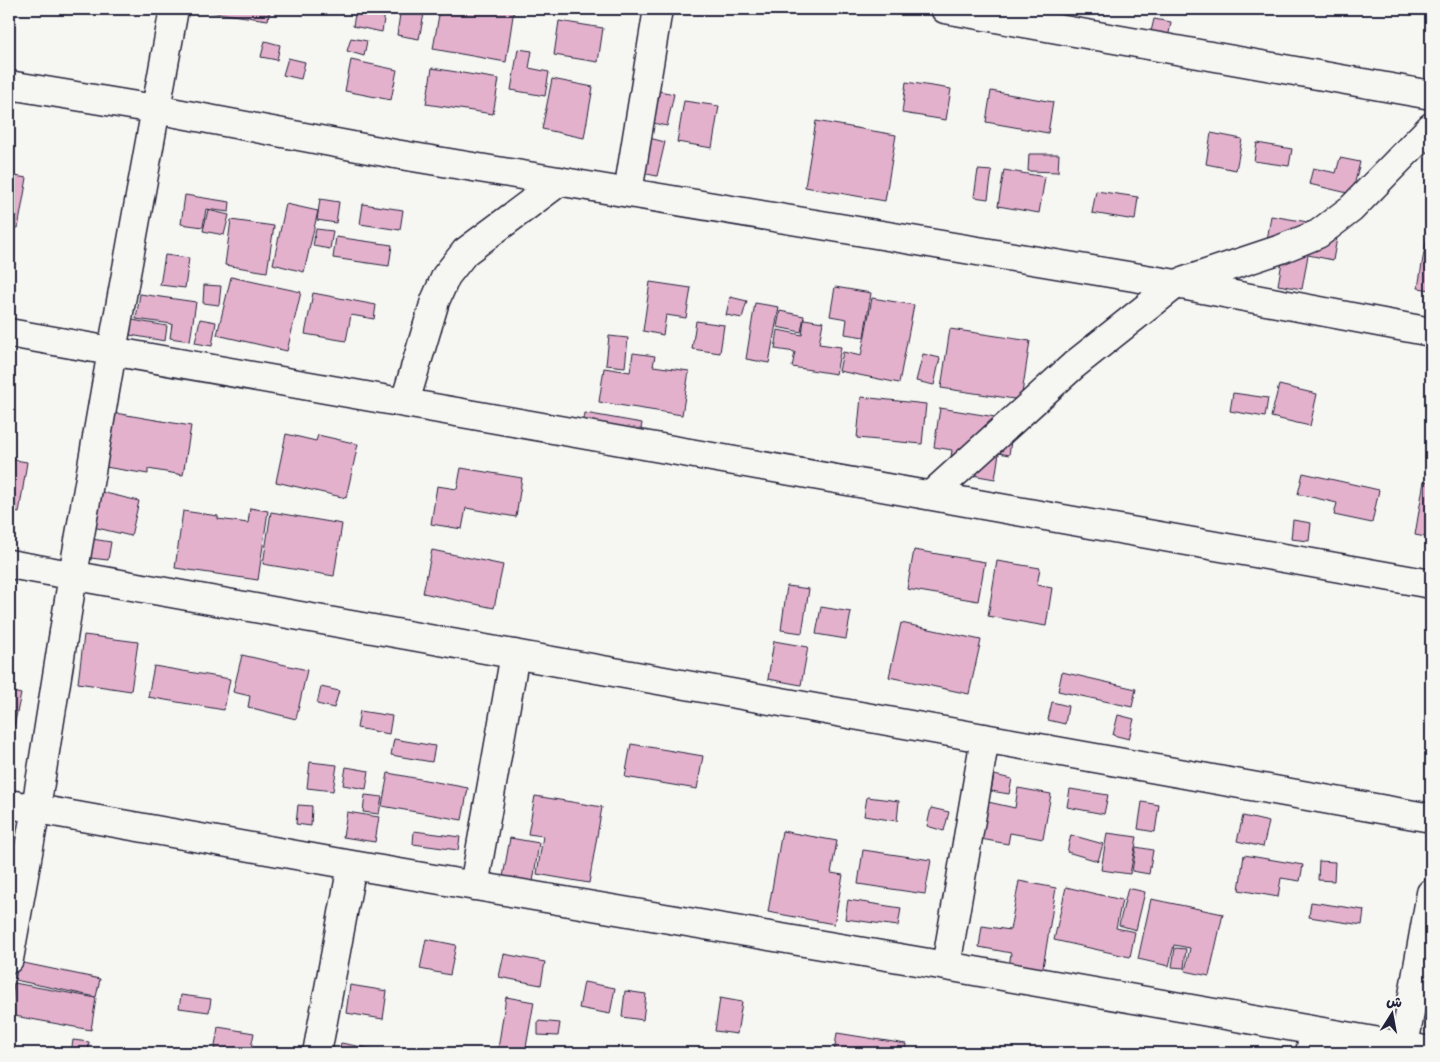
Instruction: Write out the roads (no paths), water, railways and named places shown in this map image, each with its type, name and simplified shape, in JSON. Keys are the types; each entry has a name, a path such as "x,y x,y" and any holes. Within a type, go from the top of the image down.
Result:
{"street":[{"path":"9,959 36,808 73,575 174,9"},
{"path":"628,192 658,9"},
{"path":"944,9 1431,94"},
{"path":"9,85 395,154 1176,284 1431,332"},
{"path":"931,495 1074,365 1176,284 1281,249 1318,234 1351,209 1431,127"},
{"path":"405,402 435,301 446,276 465,252 560,180"},
{"path":"9,333 1431,584"},
{"path":"9,564 1431,818"},
{"path":"474,886 515,654"},
{"path":"946,966 985,738"},
{"path":"9,804 352,865 946,966 1312,1042 1404,1046 1431,1051"},
{"path":"316,1053 352,865"},
{"path":"1404,1046 1431,893"}]}
